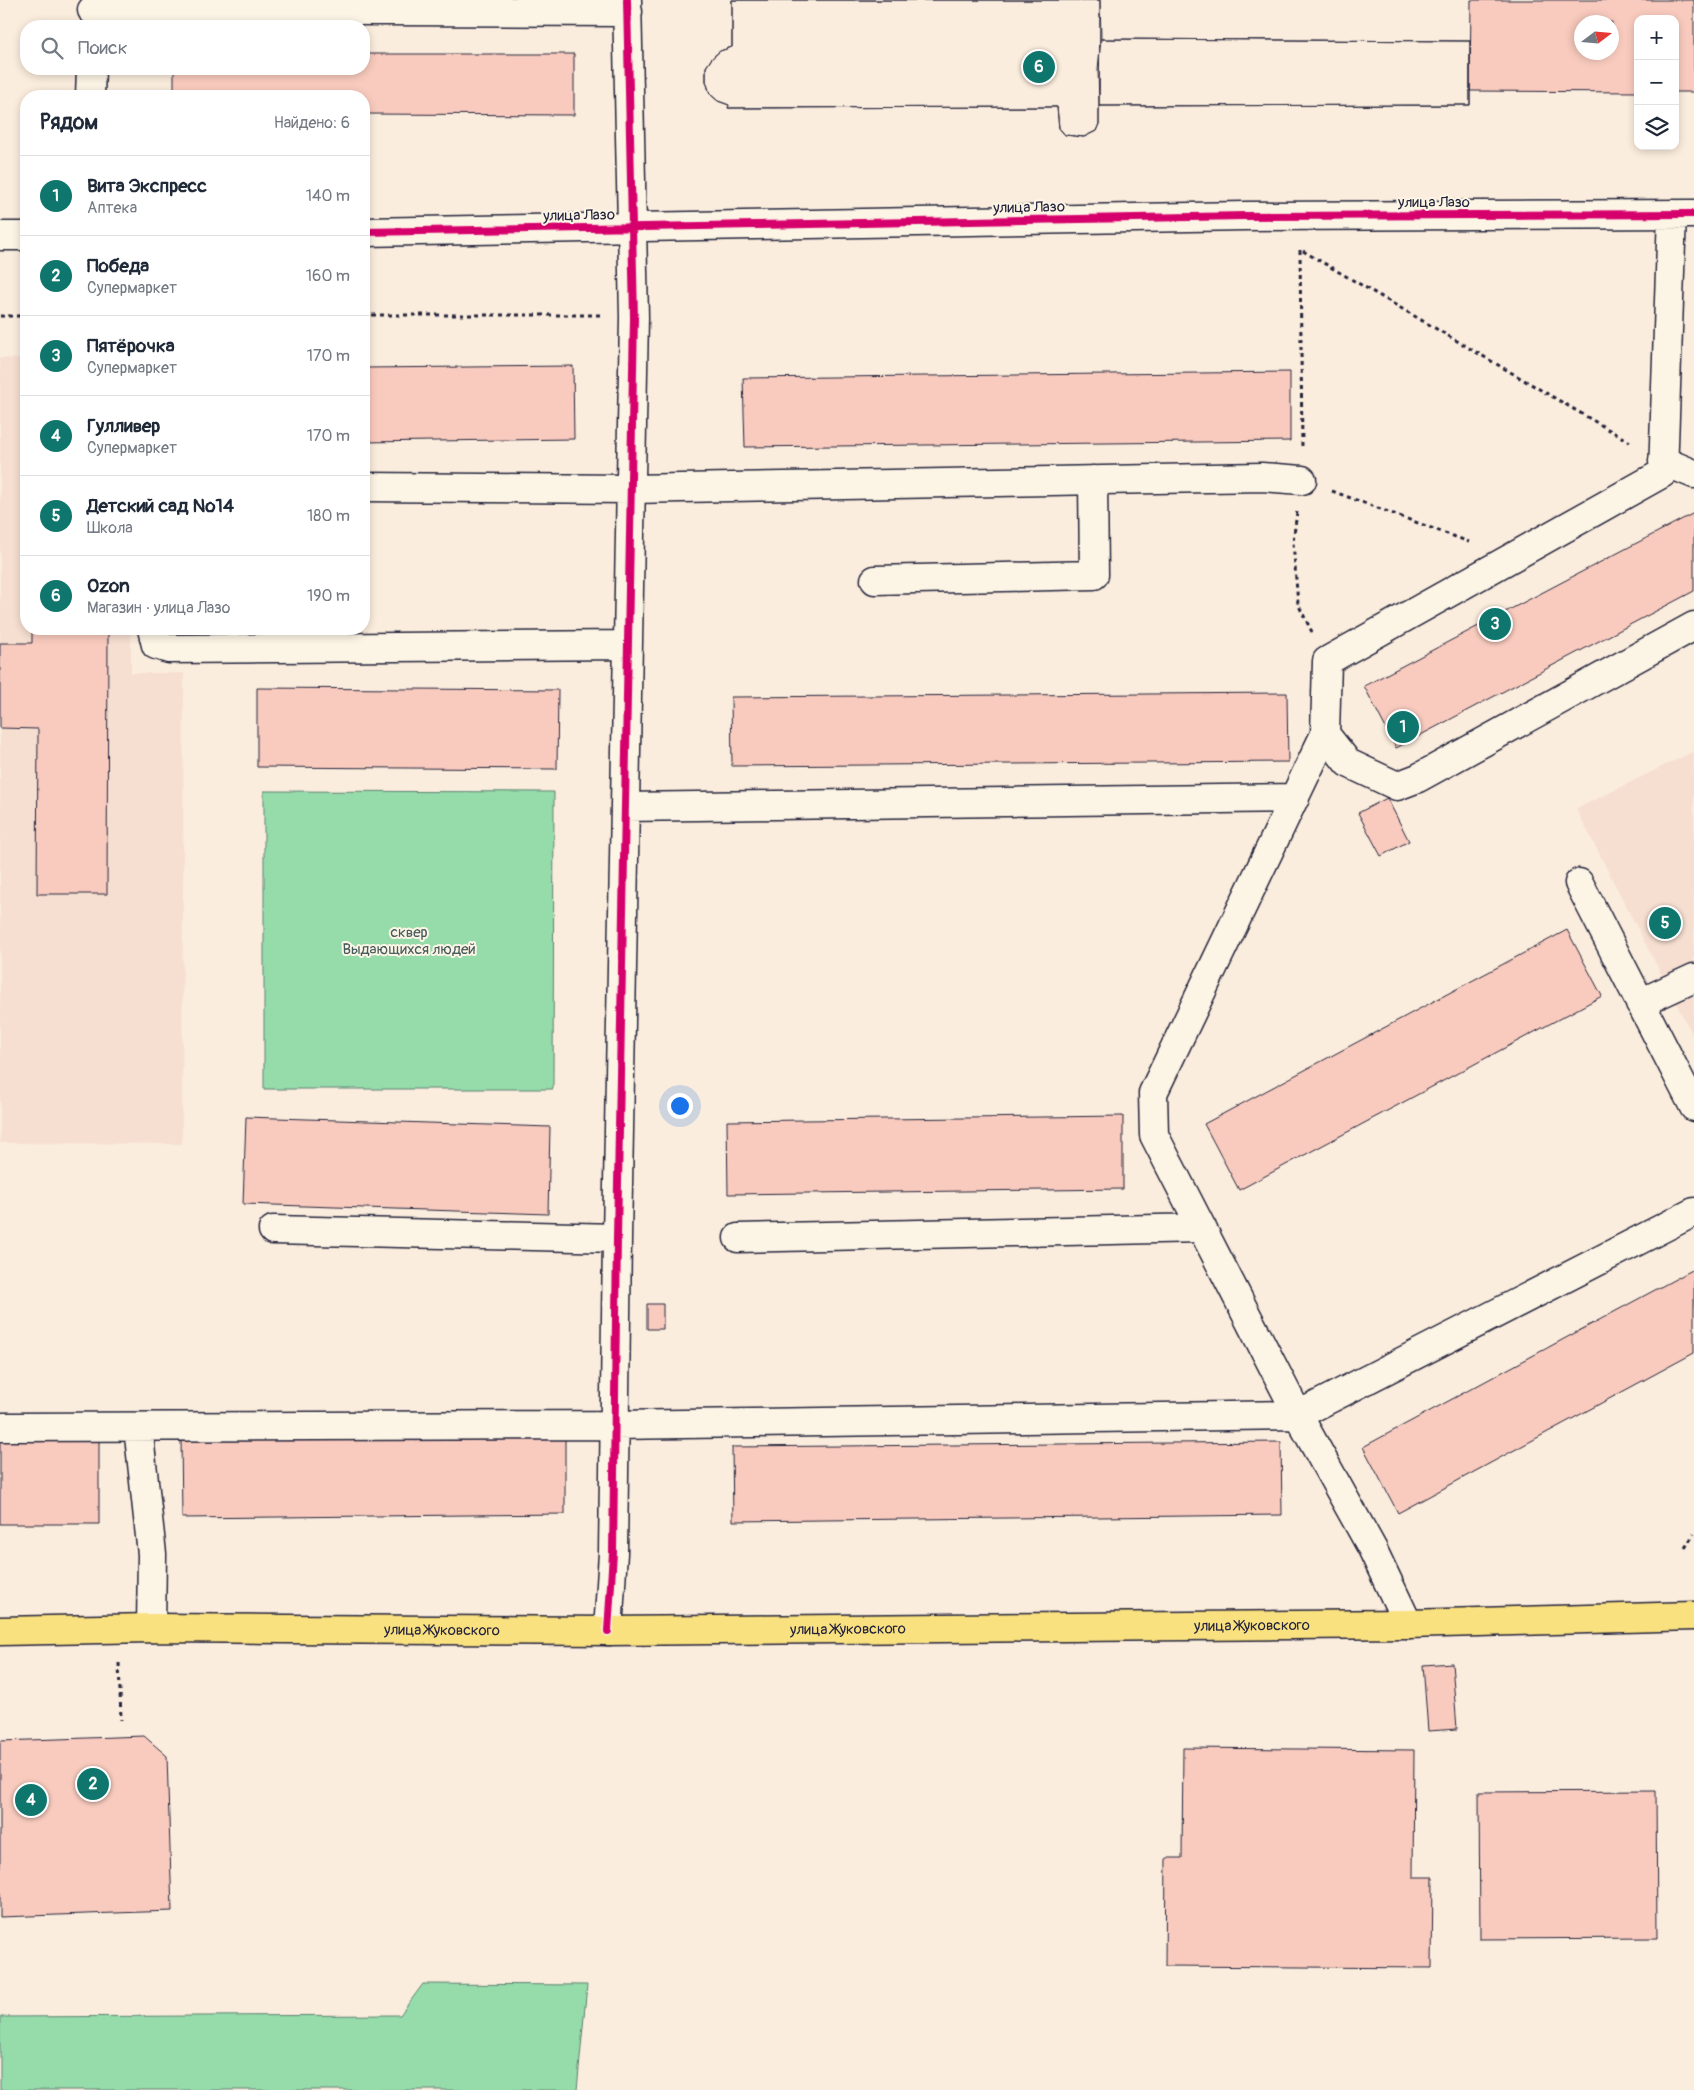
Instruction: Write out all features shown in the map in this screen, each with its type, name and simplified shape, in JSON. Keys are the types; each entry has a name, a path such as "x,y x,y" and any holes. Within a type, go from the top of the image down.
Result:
{"main road":[{"name":"улица Жуковского","path":"0,1632 152,1628 608,1631 1408,1624 1694,1616"}],"street":[{"path":"92,12 628,6 634,317 616,1238 613,1553 608,1631"},
{"path":"90,90 91,75"},
{"path":"1408,1624 1372,1548 1298,1415 1154,1135 1153,1093 1325,734 1328,661 1663,473 1683,214"},
{"name":"улица Лазо","path":"370,232 1235,217 1683,214"},
{"path":"0,236 20,236"},
{"path":"1663,461 1694,474"},
{"path":"370,487 631,489 1262,477 1302,480"},
{"path":"875,580 1094,575 1094,480"},
{"path":"1325,734 1348,763 1397,786 1418,778 1694,626"},
{"path":"154,635 156,644 169,648 628,645"},
{"path":"625,807 1295,798"},
{"path":"1579,883 1694,1107"},
{"path":"1640,1003 1694,978"},
{"path":"0,1427 614,1425 1298,1415 1694,1212"},
{"path":"738,1238 1202,1228"},
{"path":"273,1230 616,1238"},
{"path":"138,1426 152,1554 152,1628"}],"path":[{"path":"1292,244 1663,461"},
{"path":"370,315 599,315 634,317"},
{"path":"0,316 20,316"},
{"path":"1302,480 1512,558"},
{"path":"1685,1548 1694,1534"}],"shaded area":[{"path":"0,358 20,359 20,635 131,635 131,673 184,673 182,1144 0,1143"},
{"path":"1694,751 1694,1038 1576,809"}],"green space":[{"name":"сквер Выдающихся людей","path":"264,791 554,792 553,1089 264,1089"},
{"path":"423,1984 587,1985 577,2090 0,2090 0,2017 400,2015"}],"building":[{"path":"732,0 1100,0 1099,124 1096,131 1084,137 1065,135 1059,128 1057,107 728,108 729,105 718,101 710,94 706,81 706,67 720,51 732,47"},
{"path":"732,0 1100,0 1101,39 1470,41 1470,105 1099,106 1099,124 1096,131 1084,137 1065,135 1059,128 1057,107 728,108 729,105 718,101 710,94 706,81 706,67 720,51 732,47"},
{"path":"1471,0 1694,0 1694,92 1679,92 1679,15 1634,15 1634,92 1470,91"},
{"path":"1101,39 1470,41 1470,105 1099,106 1098,69"},
{"path":"370,54 574,54 574,115 370,114 370,90 174,90 174,75 370,75"},
{"path":"573,366 574,439 370,442 370,368"},
{"path":"1290,372 1290,441 745,447 743,378"},
{"path":"1694,513 1694,591 1396,748 1364,686"},
{"path":"32,635 108,635 107,894 37,894 38,729 0,728 0,643 32,643"},
{"path":"257,688 558,690 557,769 257,767"},
{"path":"1287,693 1288,762 732,766 731,697"},
{"path":"1387,798 1409,841 1381,856 1358,813"},
{"path":"1567,930 1602,996 1239,1190 1204,1124"},
{"path":"1123,1116 1123,1189 728,1194 727,1121"},
{"path":"246,1117 550,1127 548,1214 243,1204"},
{"path":"1694,1269 1694,1353 1398,1513 1363,1447"},
{"path":"647,1304 663,1304 663,1329 647,1329"},
{"path":"565,1435 565,1514 182,1518 181,1439"},
{"path":"0,1441 99,1441 99,1524 0,1524"},
{"path":"1281,1442 1282,1515 733,1521 732,1447"},
{"path":"1452,1663 1457,1729 1428,1731 1423,1665"},
{"path":"144,1736 167,1756 172,1911 0,1917 0,1741"},
{"path":"1183,1748 1414,1750 1413,1877 1433,1877 1432,1968 1165,1966 1166,1858 1182,1858"},
{"path":"1656,1791 1657,1938 1480,1939 1479,1792"}],"cycle path":[{"path":"608,1631 613,1553 634,317 627,0"},
{"path":"370,232 1245,216 1694,214"}],"place":[{"name":"Ozon","path":"1039,67"},
{"name":"Пятёрочка","path":"1495,624"},
{"name":"Вита Экспресс","path":"1403,727"},
{"name":"Детский сад №14","path":"1665,923"},
{"name":"Победа","path":"93,1784"},
{"name":"Гулливер","path":"31,1800"}]}
